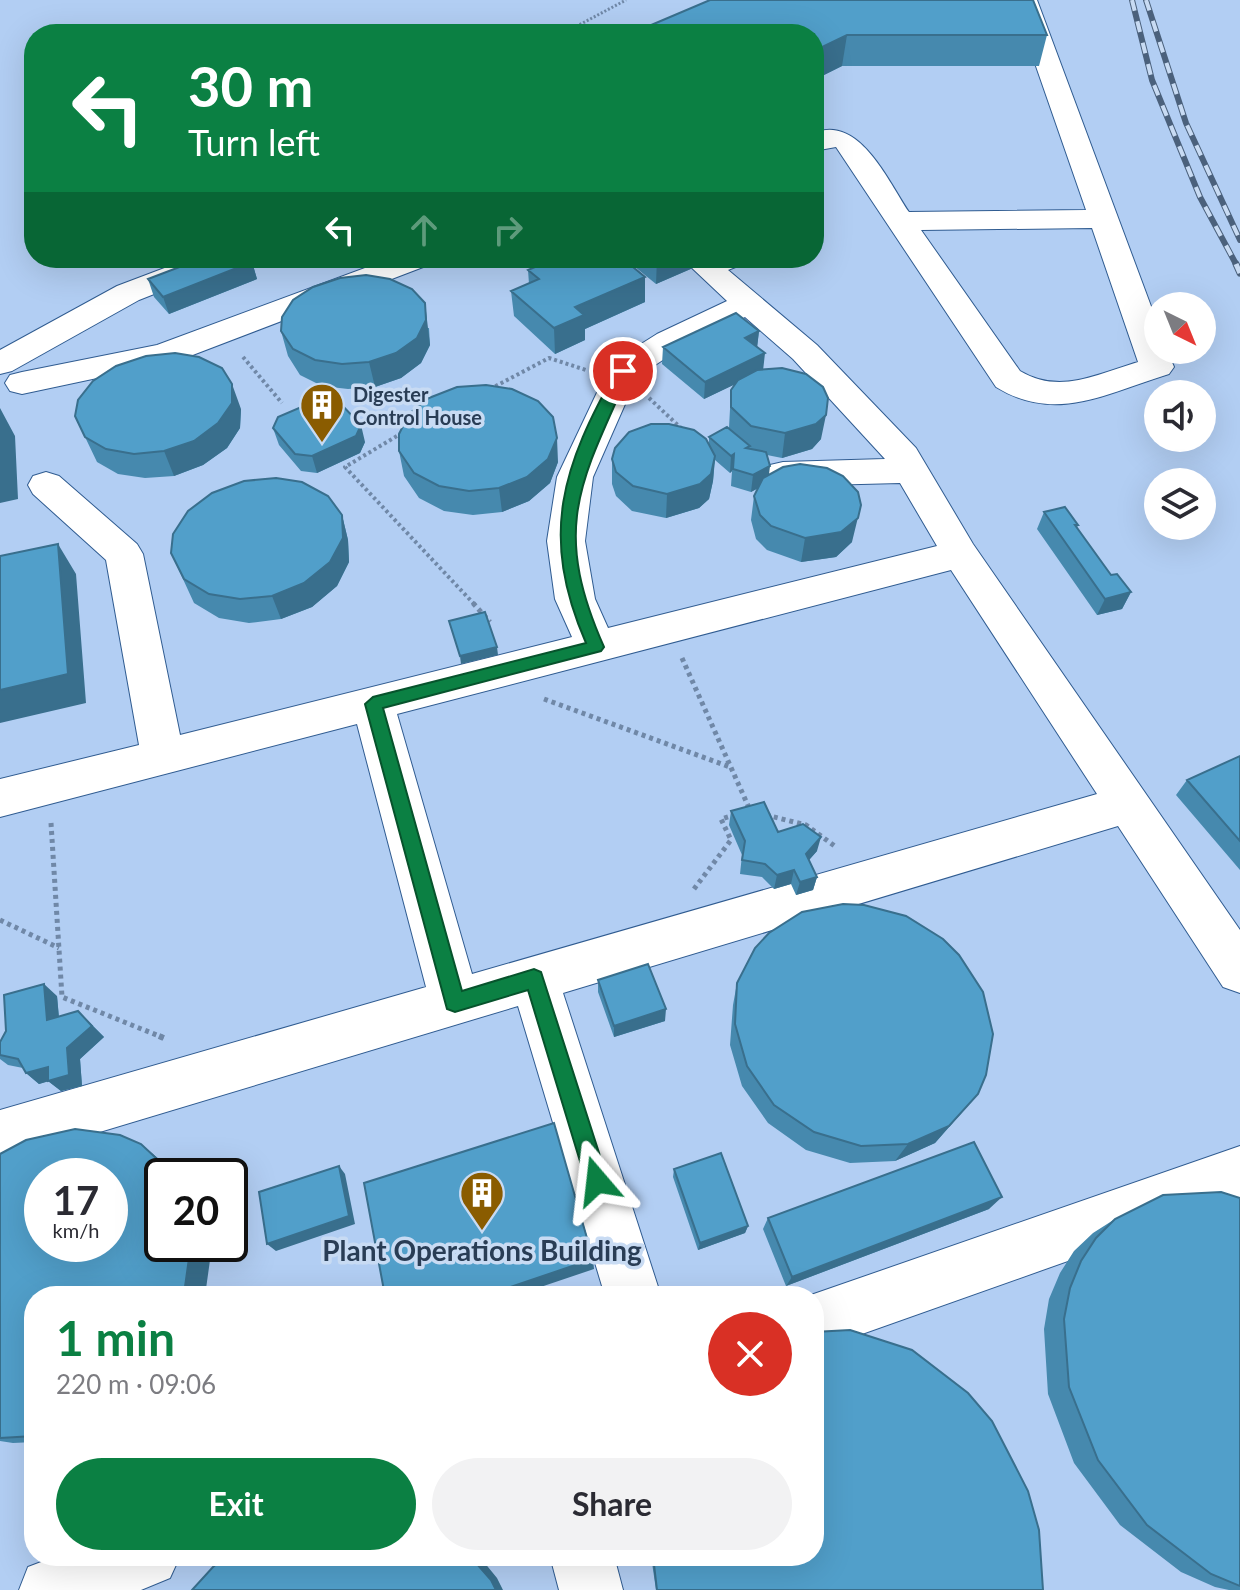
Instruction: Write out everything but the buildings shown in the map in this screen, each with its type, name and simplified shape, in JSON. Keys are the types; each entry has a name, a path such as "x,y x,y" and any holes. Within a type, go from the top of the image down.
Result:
{"lane":[{"path":"824,139 830,136 846,141 1008,379 1031,393 1058,396 1157,367 1025,0"},
{"path":"901,221 1104,219"},
{"path":"11,374 128,293 193,268"},
{"path":"11,374 165,354 393,268"},
{"path":"707,268 805,352 903,456 960,554 1240,971"},
{"path":"596,647 575,599 566,541 575,477 623,371 669,341 748,303"},
{"path":"783,474 911,470"},
{"path":"46,485 124,554 163,757"},
{"path":"0,798 960,554"},
{"path":"373,704 455,1002"},
{"path":"0,1136 1128,804"},
{"path":"534,979 630,1286"},
{"path":"824,1319 1240,1173"},
{"path":"51,1590 119,1566"},
{"path":"585,1566 591,1590"}],"path":[{"path":"581,24 626,0"},
{"path":"221,333 282,403"},
{"path":"480,394 549,358 619,380 641,391 694,440"},
{"path":"412,428 345,467 490,622"},
{"path":"668,628 750,811"},
{"path":"482,676 731,768"},
{"path":"49,786 62,997 194,1051 198,1078"},
{"path":"688,933 679,908 731,840 721,819 750,811 806,825 878,877"},
{"path":"0,920 59,948"}],"railway":[{"path":"1132,0 1152,80 1200,197 1236,265"},
{"path":"1146,0 1186,123 1240,240"},
{"path":"1236,265 1240,273"}],"place":[{"name":"Digester Control House","path":"322,444"},
{"name":"Plant Operations Building","path":"482,1232"}],"route":[{"path":"597,1181 534,979 455,1002 373,704 596,647 575,599 566,541 575,477 623,371"}]}
